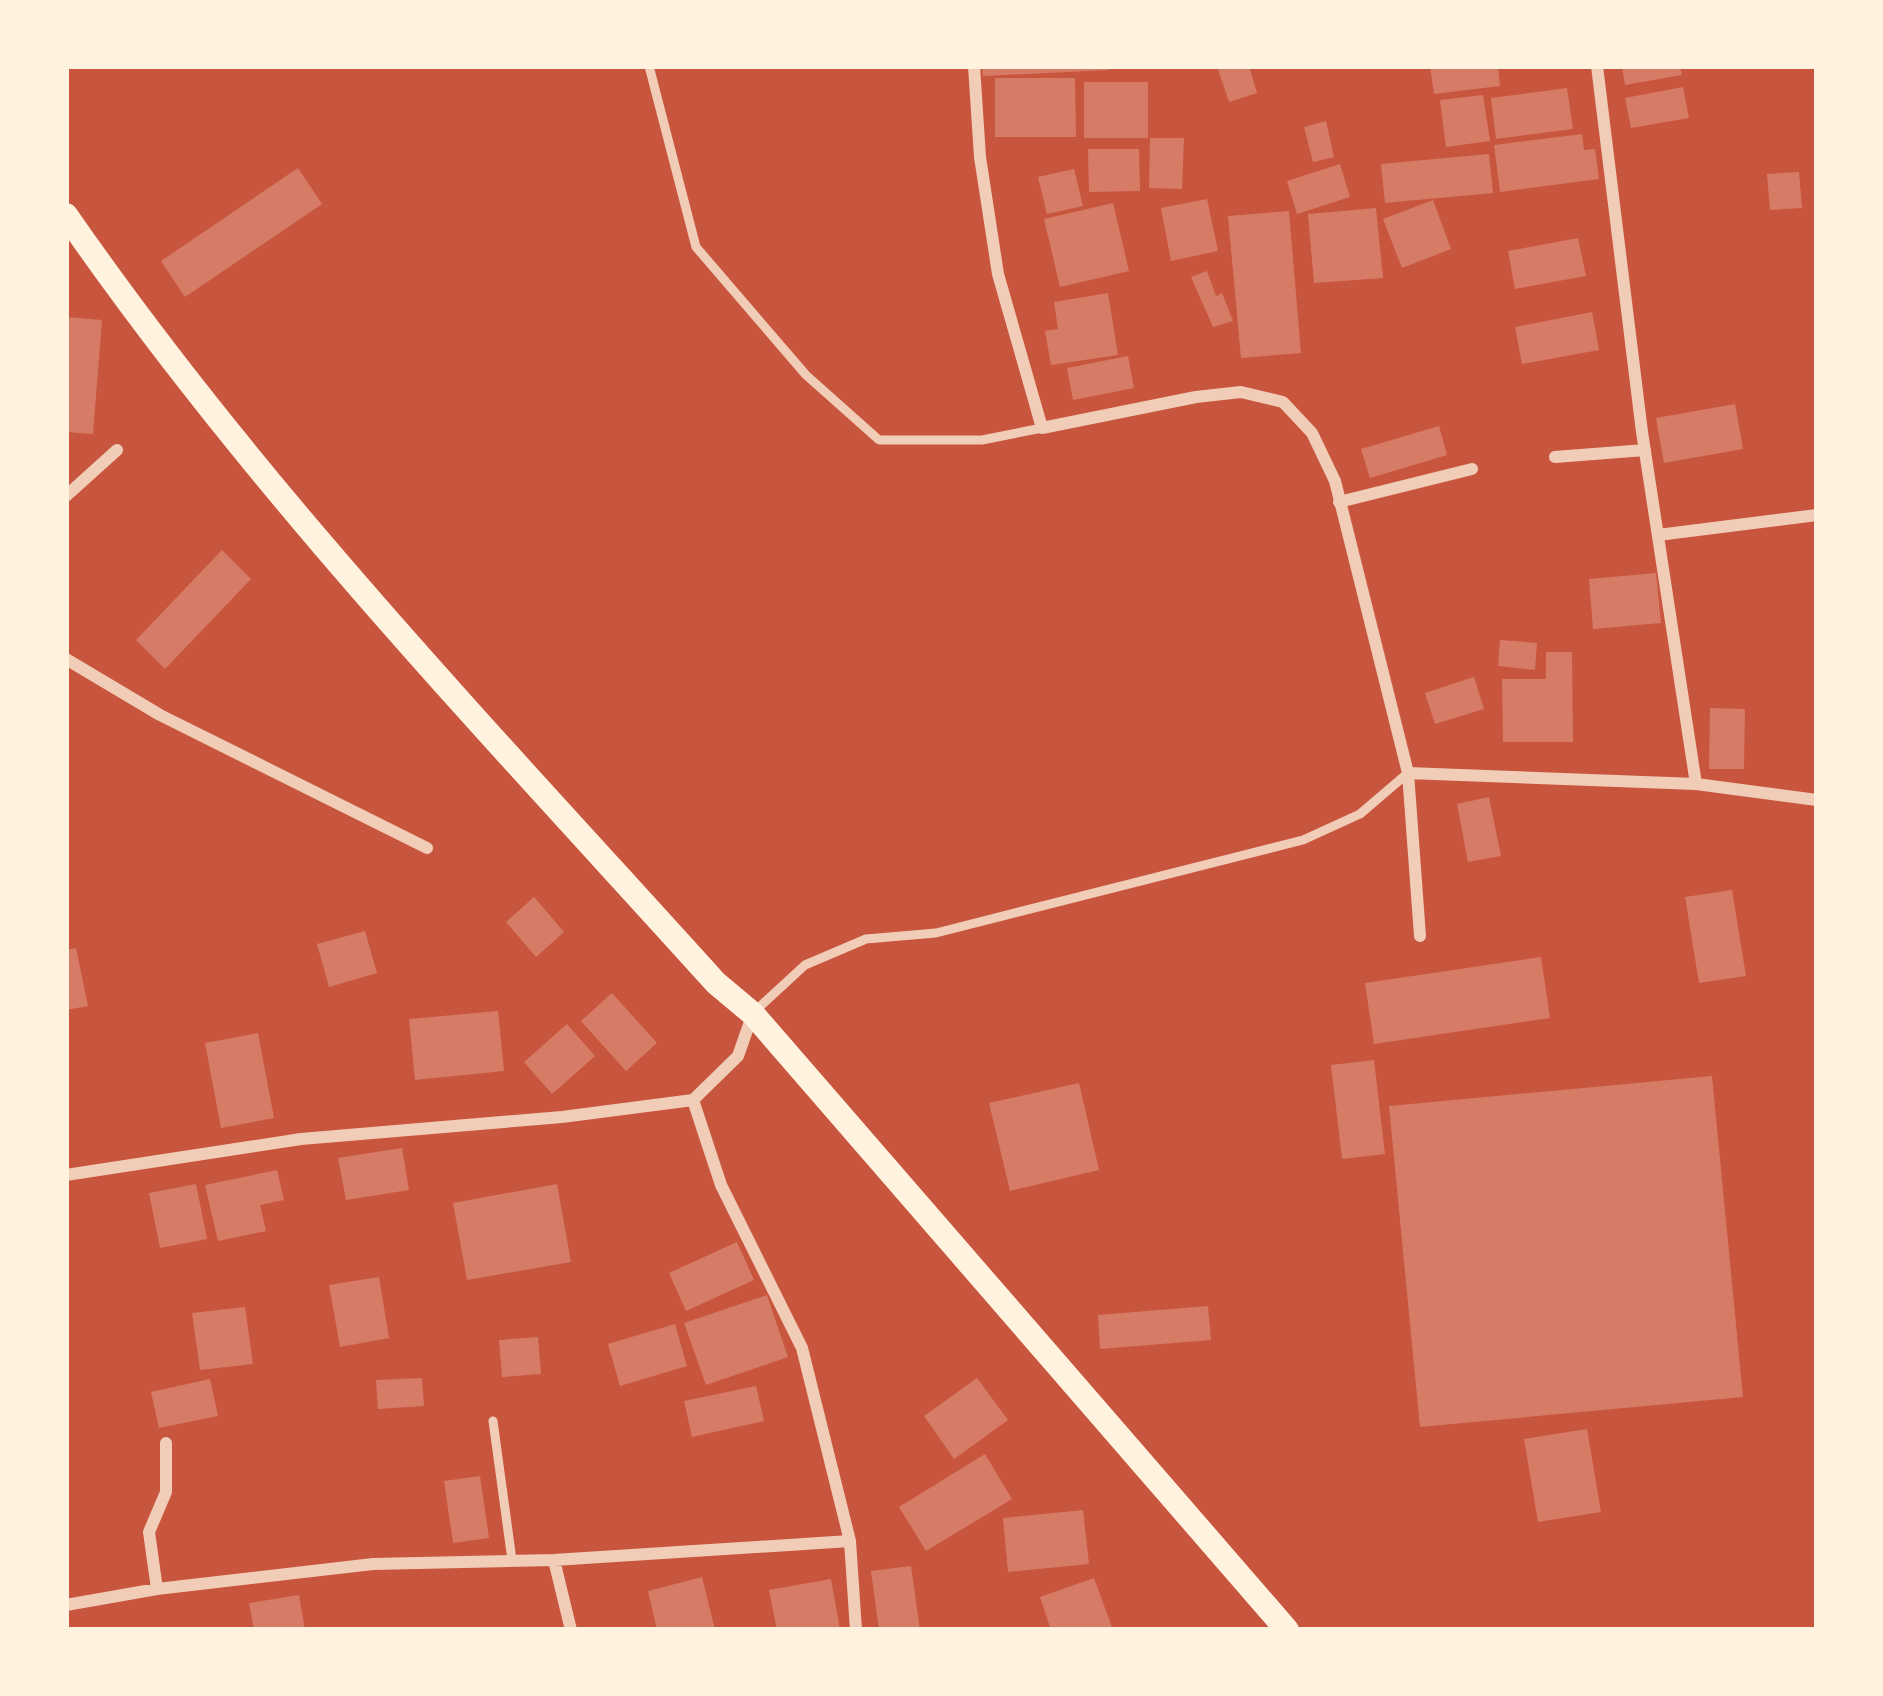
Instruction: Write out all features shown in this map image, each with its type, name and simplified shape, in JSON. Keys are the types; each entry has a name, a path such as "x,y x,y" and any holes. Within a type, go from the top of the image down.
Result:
{"main road":[{"path":"66,215 158,343 389,620 716,983 753,1014 1287,1630"}],"street":[{"path":"974,66 980,157 998,274 1042,428 1240,392 1283,402 1312,433 1335,482 1408,773 1420,936"},
{"path":"1597,66 1645,450 1696,784"},
{"path":"66,496 117,449"},
{"path":"1556,457 1645,450"},
{"path":"1340,502 1472,470"},
{"path":"1658,535 1817,514"},
{"path":"66,659 160,715 427,848"},
{"path":"1408,773 1696,784 1817,800"},
{"path":"66,1175 301,1139 562,1117 693,1100 738,1056 753,1014"},
{"path":"693,1100 722,1185 802,1348 850,1541 856,1630"},
{"path":"157,1589 149,1532 164,1505 166,1443"},
{"path":"66,1605 157,1589 374,1564 554,1559 850,1541"},
{"path":"554,1559 571,1630"}],"lane":[{"path":"649,66 696,247 806,375 879,440 982,440 1042,428"},
{"path":"753,1014 805,965 866,939 936,933 1303,840 1360,814 1408,773"},
{"path":"493,1421 512,1560"}],"building":[{"path":"982,66 1109,66 1109,70 983,76"},
{"path":"1217,66 1249,66 1257,93 1229,102"},
{"path":"1430,66 1498,66 1500,86 1434,94"},
{"path":"1622,66 1680,66 1682,75 1625,85"},
{"path":"995,78 1075,78 1076,137 995,137"},
{"path":"1084,82 1148,82 1148,138 1084,138"},
{"path":"1683,87 1689,118 1631,128 1625,98"},
{"path":"1567,88 1573,129 1496,139 1491,98"},
{"path":"1483,95 1490,141 1446,147 1440,100"},
{"path":"1326,121 1334,157 1313,162 1304,127"},
{"path":"1582,134 1584,150 1595,149 1599,179 1500,192 1494,145"},
{"path":"1150,138 1184,138 1182,189 1149,188"},
{"path":"1088,149 1139,149 1140,191 1089,192"},
{"path":"1489,154 1493,193 1385,203 1381,164"},
{"path":"1340,164 1350,197 1297,214 1287,181"},
{"path":"298,168 322,204 185,297 161,261"},
{"path":"1074,169 1083,206 1047,214 1038,177"},
{"path":"1799,172 1802,208 1770,210 1767,174"},
{"path":"1207,199 1218,251 1171,261 1161,208"},
{"path":"1433,200 1451,249 1402,268 1383,219"},
{"path":"1113,203 1129,271 1060,287 1044,219"},
{"path":"1376,208 1383,278 1314,283 1308,214"},
{"path":"1289,211 1301,353 1241,358 1228,216"},
{"path":"1578,238 1586,276 1515,289 1508,251"},
{"path":"1207,271 1233,321 1213,327 1191,277"},
{"path":"1108,293 1118,355 1051,365 1045,331 1058,329 1054,302"},
{"path":"1592,312 1599,350 1522,364 1515,327"},
{"path":"66,317 102,320 93,434 66,432"},
{"path":"1128,356 1134,388 1073,400 1067,368"},
{"path":"1735,404 1743,449 1664,463 1656,418"},
{"path":"1439,426 1447,455 1370,478 1361,449"},
{"path":"222,550 251,579 165,669 136,640"},
{"path":"1656,573 1661,623 1593,629 1589,579"},
{"path":"1500,640 1537,643 1535,670 1498,666"},
{"path":"1546,652 1572,652 1573,742 1503,742 1502,679 1546,679"},
{"path":"1474,677 1484,709 1435,724 1425,693"},
{"path":"1710,708 1745,709 1744,769 1709,769"},
{"path":"1489,797 1501,856 1468,862 1457,804"},
{"path":"1732,890 1746,976 1699,983 1685,897"},
{"path":"534,897 564,932 536,957 506,922"},
{"path":"365,931 377,973 329,987 317,944"},
{"path":"76,948 88,1006 66,1010 66,950"},
{"path":"1541,957 1550,1018 1374,1044 1365,983"},
{"path":"612,993 657,1043 626,1071 581,1021"},
{"path":"498,1011 504,1071 415,1080 409,1019"},
{"path":"567,1024 595,1056 552,1094 524,1062"},
{"path":"258,1033 274,1118 221,1128 205,1043"},
{"path":"1374,1060 1385,1154 1342,1159 1331,1065"},
{"path":"1712,1076 1743,1397 1420,1427 1389,1106"},
{"path":"1079,1083 1099,1170 1010,1191 989,1103"},
{"path":"402,1148 409,1190 346,1200 338,1158"},
{"path":"277,1170 284,1200 260,1205 266,1231 218,1241 205,1185"},
{"path":"196,1184 207,1239 160,1248 149,1193"},
{"path":"557,1184 571,1262 467,1280 453,1203"},
{"path":"737,1242 754,1280 686,1311 669,1273"},
{"path":"379,1277 389,1338 340,1347 329,1285"},
{"path":"767,1295 788,1357 706,1385 684,1323"},
{"path":"1208,1306 1211,1340 1100,1349 1098,1315"},
{"path":"245,1307 253,1364 200,1370 192,1313"},
{"path":"675,1324 687,1366 620,1386 608,1344"},
{"path":"538,1337 541,1374 502,1377 499,1340"},
{"path":"422,1378 424,1406 378,1409 376,1380"},
{"path":"977,1378 1008,1420 954,1459 924,1416"},
{"path":"210,1379 218,1416 159,1428 151,1392"},
{"path":"756,1386 764,1421 692,1437 684,1401"},
{"path":"1587,1429 1601,1512 1538,1522 1524,1439"},
{"path":"985,1454 1012,1499 926,1551 899,1507"},
{"path":"480,1476 489,1538 453,1543 444,1481"},
{"path":"1083,1510 1089,1564 1008,1572 1003,1518"},
{"path":"911,1566 920,1630 879,1630 871,1571"},
{"path":"702,1577 715,1630 657,1630 648,1591"},
{"path":"1094,1578 1113,1630 1051,1630 1040,1597"},
{"path":"831,1579 840,1630 777,1630 769,1590"},
{"path":"299,1595 305,1630 254,1630 249,1603"}]}
